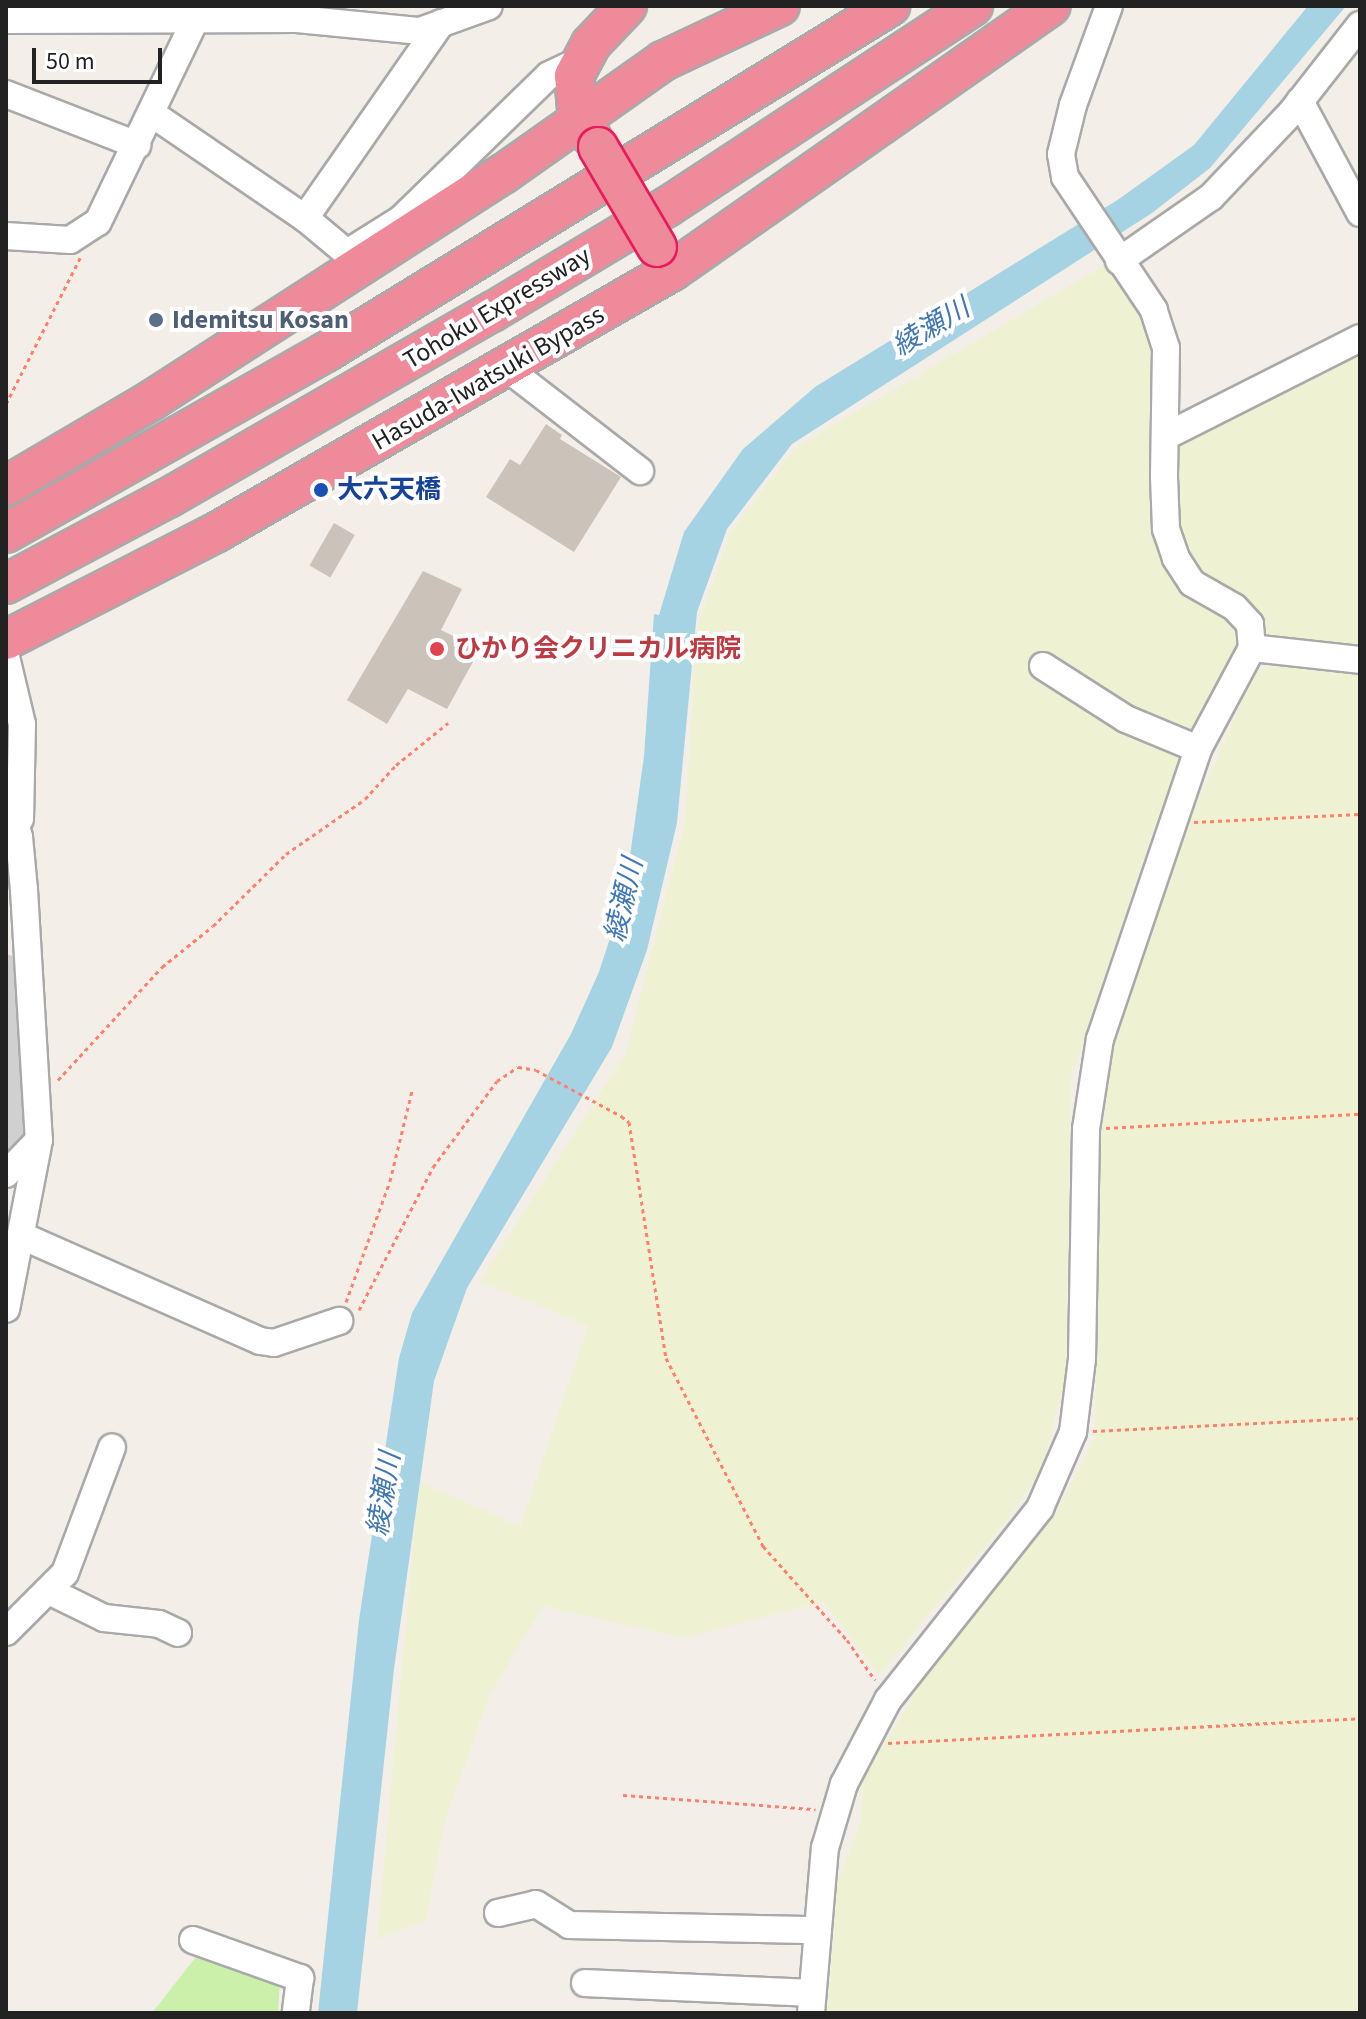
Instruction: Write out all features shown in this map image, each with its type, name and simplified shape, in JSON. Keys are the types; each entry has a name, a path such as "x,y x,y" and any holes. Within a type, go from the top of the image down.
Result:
{"highway":[{"path":"627,6 579,61 574,92 590,133 665,259"},
{"path":"6,486 590,133 663,61 780,6"},
{"name":"Tohoku Expressway","path":"6,533 326,352 890,6"},
{"name":"Tohoku Expressway","path":"6,584 168,498 492,312 693,190 973,6"},
{"name":"Hasuda-Iwatsuki Bypass","path":"6,640 217,532 508,369 665,259 1051,6"}],"street":[{"path":"6,20 197,14 297,19 420,31 489,6"},
{"path":"585,1983 812,2003 825,1848 835,1810 863,1744 888,1700 1040,1508 1073,1432 1082,1359 1086,1129 1109,1009 1198,749 1252,648 1250,624 1234,607 1192,583 1176,558 1166,529 1166,348 1154,310 1065,177 1061,154 1073,105 1109,6"},
{"path":"6,236 70,240 98,222 197,14"},
{"path":"305,218 441,23"},
{"path":"1115,255 1211,197 1300,101 1360,25"},
{"path":"151,113 305,218 347,253 401,219 549,75 579,61"},
{"path":"6,94 137,145"},
{"path":"1300,101 1360,213"},
{"path":"1166,436 1360,338"},
{"path":"508,369 640,471"},
{"path":"1252,648 1360,660"},
{"path":"6,657 22,724 16,949 39,1140 6,1309"},
{"path":"1043,666 1126,719 1198,749"},
{"path":"6,793 19,837"},
{"path":"6,1174 39,1140"},
{"path":"22,1236 260,1341 274,1343 339,1321"},
{"path":"6,1632 65,1573 112,1447"},
{"path":"49,1591 104,1618 159,1624 178,1633"},
{"path":"498,1913 536,1904 569,1925 818,1930"},
{"path":"193,1940 300,1978 296,2013"}],"path":[{"path":"6,404 98,222"},
{"path":"37,1109 101,1028 162,967 213,926 286,854 365,799 396,765 448,723"},
{"path":"1171,823 1360,814"},
{"path":"339,1321 356,1315 433,1167 497,1081 518,1067 536,1070 629,1122 666,1358 763,1546 847,1640 888,1700"},
{"path":"339,1321 390,1181 412,1091"},
{"path":"1086,1129 1360,1114"},
{"path":"1073,1432 1360,1418"},
{"path":"863,1744 1360,1718"},
{"path":"623,1795 835,1810"}],"shaded area":[{"path":"6,954 18,958 30,1133 6,1157"}],"green space":[{"path":"1108,263 1150,316 1159,522 1247,644 1194,732 1154,827 1071,1080 1065,1380 1043,1465 1008,1519 879,1675 824,1602 683,1638 543,1606 490,1694 445,1821 426,1920 377,1939 419,1482 520,1526 588,1326 480,1281 626,1053 685,820 697,627 731,532 795,448"},
{"path":"1360,348 1360,650 1269,642 1257,630 1238,594 1204,585 1177,533 1175,444"},
{"path":"1286,662 1360,668 1360,2013 828,2013 837,1883 861,1822 863,1780 935,1660 1056,1513 1095,1438 1101,1119 1115,1042 1190,819 1255,672"},
{"path":"199,1953 280,1980 278,2013 152,2013"}],"water":[{"name":"綾瀬川","path":"1308,6 1346,6 1210,168 1152,213 792,444 727,529 697,612 677,823 647,950 612,1047 467,1288 434,1381 394,1669 357,2013 318,2013 359,1620 399,1358 412,1313 571,1034 599,972 625,892 644,756 654,614 659,615 684,532 743,449 815,387 1119,199 1194,145"}],"building":[{"path":"546,424 562,435 560,439 621,477 574,552 486,497 510,459 520,465"},
{"path":"334,523 355,535 330,577 310,565"},
{"path":"423,571 462,589 441,630 480,649 447,709 408,689 387,724 347,700"}],"place":[{"name":"Idemitsu Kosan","path":"156,320"},
{"name":"大六天橋","path":"321,490"},
{"name":"ひかり会クリニカル病院","path":"437,649"}]}
